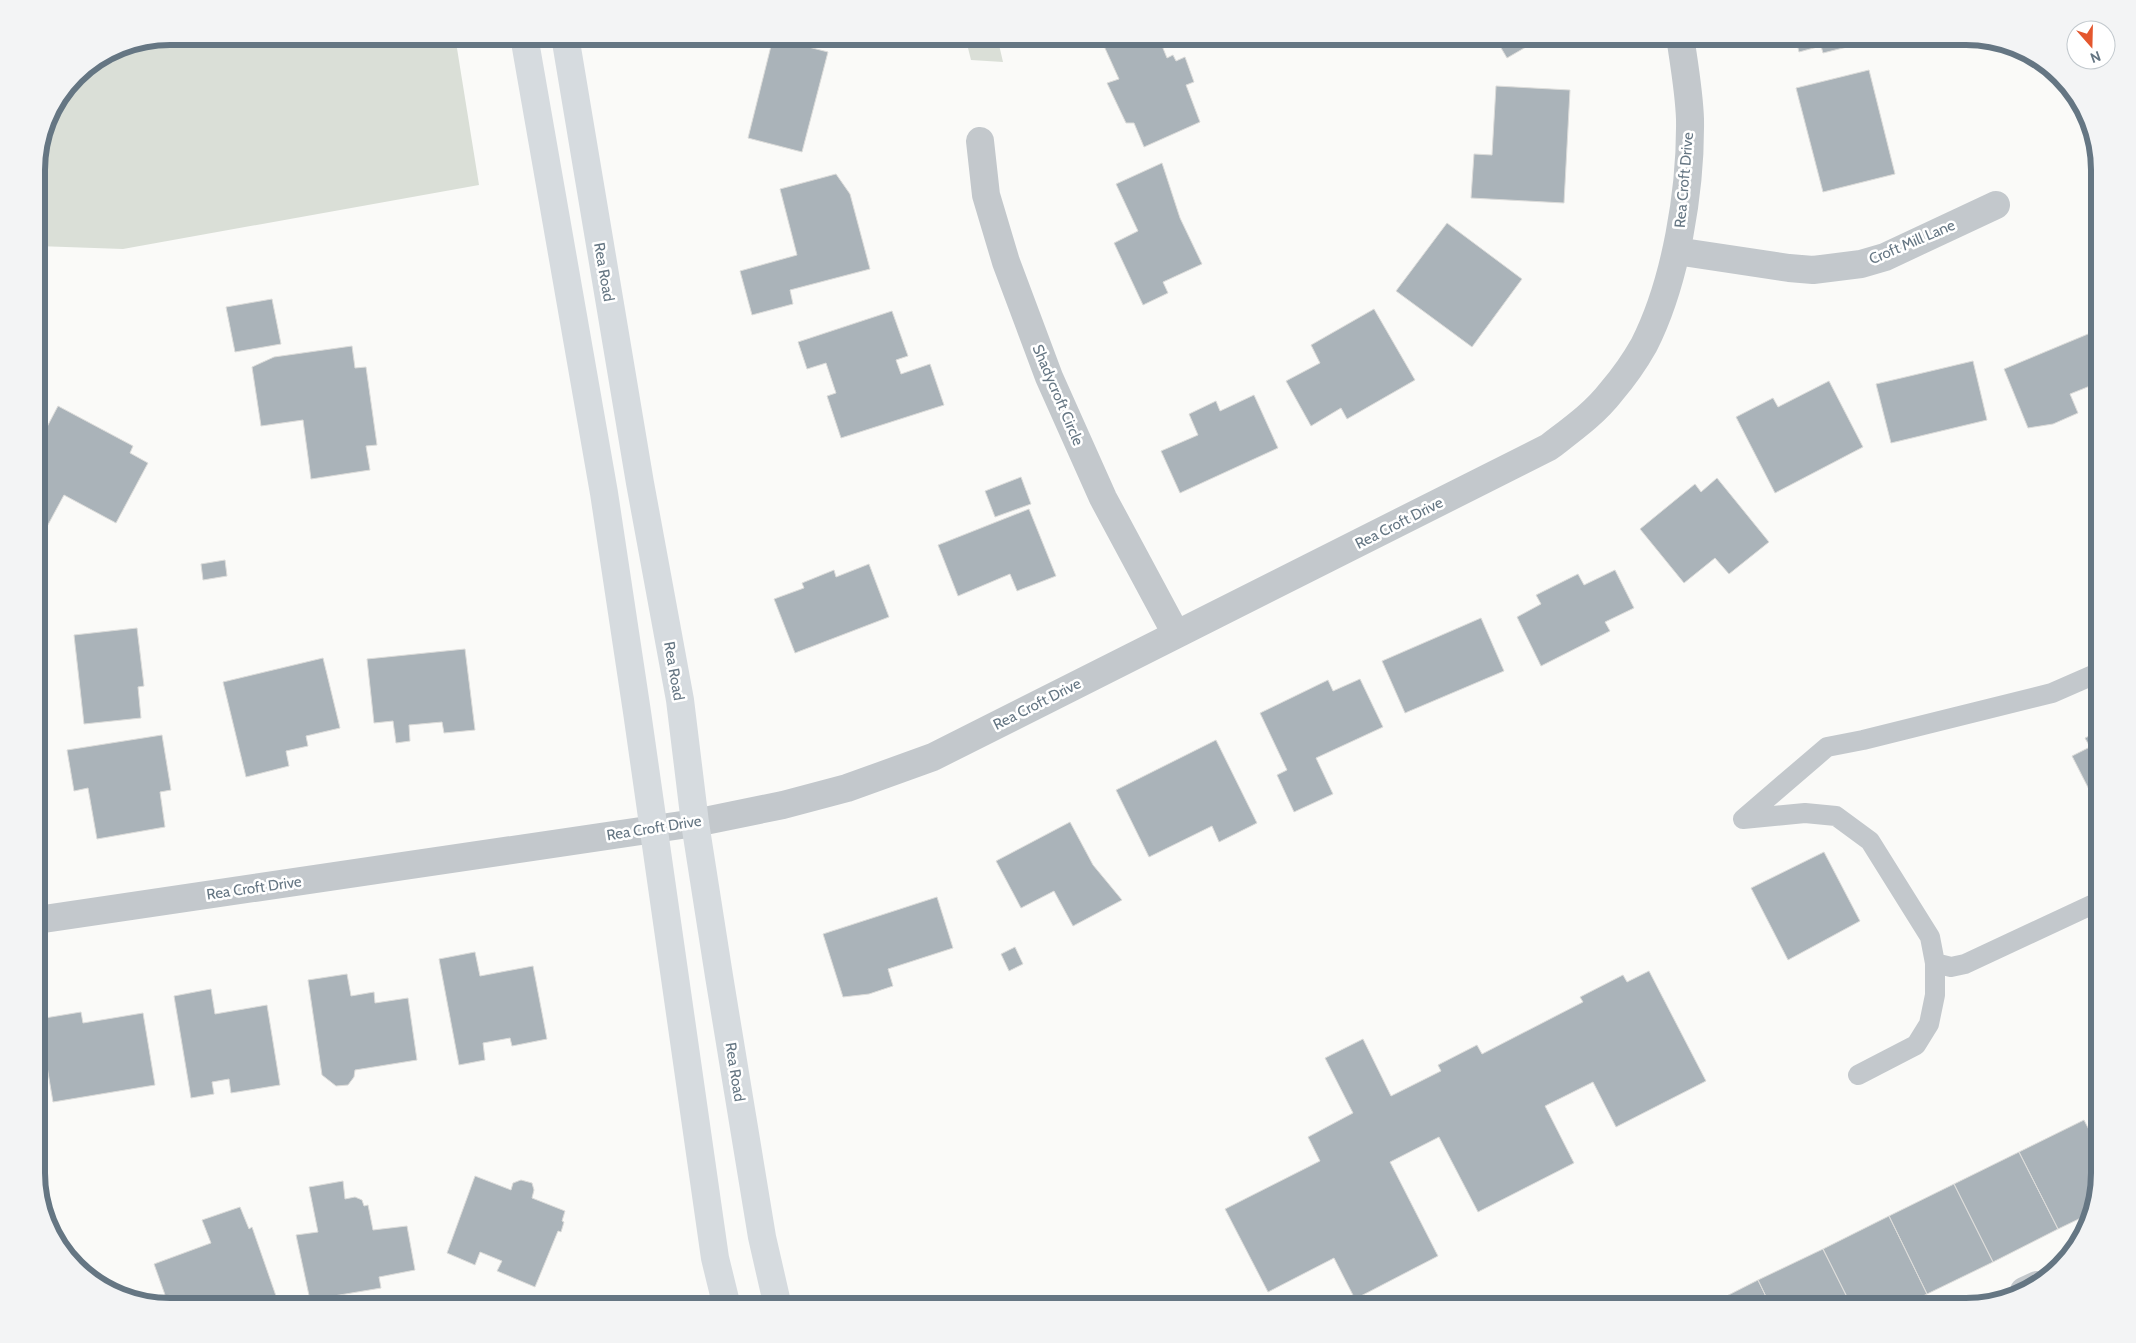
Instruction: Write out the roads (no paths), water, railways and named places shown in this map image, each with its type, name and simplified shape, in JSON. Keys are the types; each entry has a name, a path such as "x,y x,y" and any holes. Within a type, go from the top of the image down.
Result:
{"main road":[{"path":"526,45 604,493 715,1258 725,1298"},
{"name":"Rea Road","path":"566,45 638,474 680,700 695,822 718,976 762,1237 776,1298"}],"street":[{"name":"Rea Croft Drive","path":"45,919 695,822 783,804 847,788 933,757 1549,447 1592,413 1611,393 1642,347 1654,322 1676,251 1686,197 1690,120 1681,45"},
{"name":"Shadycroft Circle","path":"980,142 986,195 1006,262 1049,377 1103,498 1176,634"},
{"name":"Croft Mill Lane","path":"1676,251 1813,270 1861,264 1885,257 1996,205"}],"lane":[{"path":"1858,1075 1916,1045 1929,1024 1935,995 1935,963 1930,937 1870,841 1836,816 1805,812 1743,819 1827,747 1863,740 2052,693 2091,676"},
{"path":"1935,963 1951,967 1965,964 2091,906"}]}
